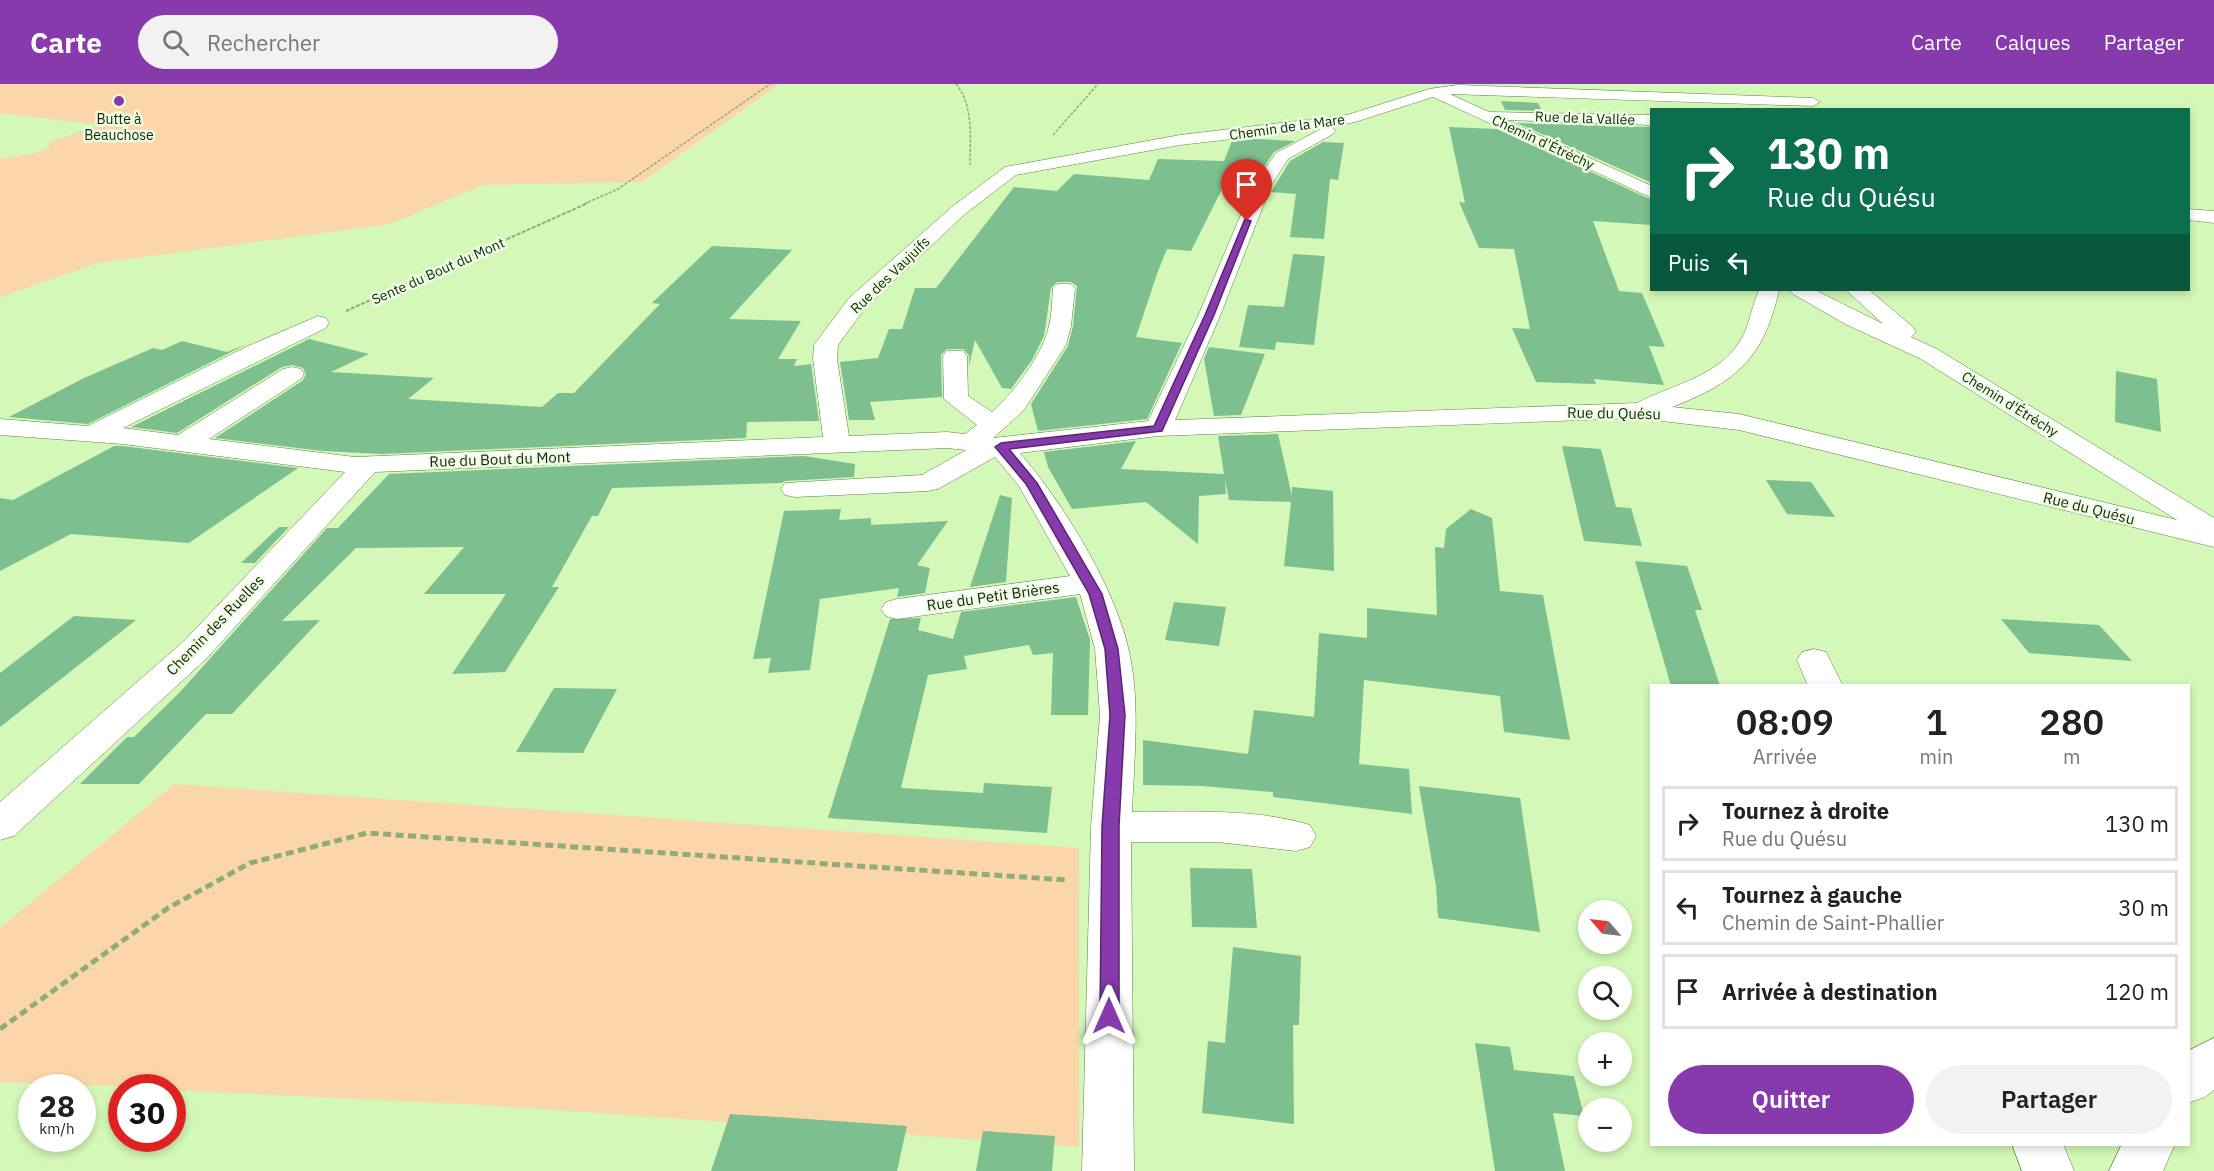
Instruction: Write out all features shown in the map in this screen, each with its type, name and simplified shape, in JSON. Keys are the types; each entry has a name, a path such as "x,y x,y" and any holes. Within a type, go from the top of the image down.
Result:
{"street":[{"path":"1793,86 1817,106"},
{"name":"Chemin de la Mare","path":"1011,171 1180,140 1310,126 1350,119 1434,92 1470,90 1817,106"},
{"name":"Chemin d'Étréchy","path":"1434,92 1650,192"},
{"name":"Rue de la Vallée","path":"1482,115 1650,120"},
{"path":"1158,428 1209,315 1262,186 1282,156 1350,119"},
{"name":"Rue des Vaujuifs","path":"837,445 825,359 826,345 857,303 959,210 1011,171"},
{"path":"2190,214 2214,217"},
{"path":"795,489 928,483 990,440 1054,345 1060,326 1064,288"},
{"path":"1636,410 1687,393 1726,370 1751,341 1769,291"},
{"name":"Chemin d'Étréchy","path":"1802,291 1852,319 1929,354 2214,530"},
{"path":"1858,291 1929,354"},
{"path":"93,434 236,361 318,323"},
{"path":"955,356 956,399 990,440 1031,483 1096,594 1112,649 1118,715 1111,826 1108,1171"},
{"path":"184,443 292,374"},
{"name":"Rue du Quésu","path":"990,440 1158,428 1527,412 1636,410 1739,422 2214,538"},
{"name":"Rue du Bout du Mont","path":"0,427 184,443 355,465 990,440"},
{"name":"Chemin des Ruelles","path":"0,825 196,649 368,465"},
{"name":"Rue du Petit Brières","path":"897,609 1089,583"},
{"path":"1111,826 1218,827 1296,836"},
{"path":"2190,1079 2214,1059"},
{"path":"2038,1146 2048,1171"},
{"path":"2134,1171 2149,1146"}],"path":[{"name":"Sente du Bout du Mont","path":"318,323 618,189 770,84"},
{"path":"956,84 961,88 970,123 971,180 979,195"},
{"path":"1011,171 1061,128 1098,84"},
{"path":"0,1029 168,908 250,863 367,833 1110,883"}],"shaded area":[{"path":"0,84 779,84 642,182 483,185 390,224 98,263 0,297 0,159 36,153 49,147 49,142 101,125 0,113"},
{"path":"174,784 1079,848 1079,1147 482,1105 186,1091 186,1074 108,1074 108,1086 96,1085 96,1074 18,1074 18,1083 0,1082 0,928"}],"building":[{"path":"1501,101 1538,103 1542,111 1505,110"},
{"path":"1517,123 1650,127 1650,182"},
{"path":"1449,127 1497,129 1650,199 1650,225 1593,221 1619,291 1642,293 1665,347 1649,346 1664,385 1594,379 1596,384 1536,382 1512,328 1530,329 1514,249 1479,248 1459,202 1465,203"},
{"path":"1256,139 1295,141 1274,152 1248,191 1222,189 1191,251 1167,249 1158,271 1136,337 1182,343 1147,419 1038,431 1031,404 1068,346 1073,326 1077,286 1071,282 1057,282 1051,288 1044,336 1032,360 1011,389 1002,388 975,340 969,366 969,355 963,349 947,349 941,355 942,397 870,402 875,420 849,420 840,362 878,358 889,329 902,329 915,288 936,288 1014,187 1057,191 1074,174 1149,180 1158,159 1224,161 1232,141"},
{"path":"1323,142 1344,143 1338,180 1330,179 1324,239 1290,237 1296,194 1271,192 1290,161"},
{"path":"712,246 792,250 729,319 801,321 778,359 797,359 794,366 811,364 819,421 747,422 746,438 382,454 323,451 215,438 302,381 306,375 303,368 292,365 282,367 177,433 131,427 309,339 369,354 331,372 434,378 408,399 542,407 558,393 574,393 660,304 652,303"},
{"path":"1293,254 1325,256 1314,345 1276,342 1275,350 1239,347 1248,305 1284,307"},
{"path":"182,341 227,352 247,344 88,424 9,417 82,379 153,348 162,350"},
{"path":"1209,347 1265,354 1241,415 1214,416 1204,359"},
{"path":"2116,371 2157,379 2161,432 2115,422"},
{"path":"1278,434 1292,496 1292,487 1333,491 1334,571 1284,566 1291,502 1229,500 1225,479 1226,494 1199,496 1198,544 1146,502 1072,509 1048,467 1044,452 1136,441 1121,469 1224,474 1218,436"},
{"path":"114,446 298,468 189,543 71,534 0,571 0,498 13,500"},
{"path":"1562,446 1601,449 1616,507 1631,508 1642,546 1584,541"},
{"path":"804,456 855,464 854,477 782,483 612,488 598,516 592,516 552,587 559,587 505,672 452,674 506,594 424,594 464,547 356,548 282,621 320,620 232,714 206,714 139,784 80,784 127,737 134,737 180,692 327,528 338,528 389,474"},
{"path":"1766,480 1811,482 1835,517 1787,514"},
{"path":"1000,495 1012,498 1006,582 970,587"},
{"path":"841,509 839,520 871,518 871,525 948,521 917,565 930,568 925,593 897,597 899,588 820,599 810,670 768,673 771,658 753,659 784,511"},
{"path":"1471,509 1492,518 1500,591 1543,595 1570,740 1504,732 1500,696 1364,680 1359,764 1409,769 1412,814 1273,797 1273,792 1202,786 1143,785 1143,740 1248,754 1254,710 1314,717 1319,633 1367,638 1367,608 1437,615 1435,547 1444,548 1446,529"},
{"path":"279,527 289,527 255,563 241,563"},
{"path":"1635,561 1687,566 1702,610 1695,610 1719,684 1670,684"},
{"path":"1076,597 1090,640 1088,715 1051,715 1053,653 1033,655 1029,645 964,656 967,669 928,675 901,788 983,793 984,783 1052,787 1047,833 828,818 890,619 921,618 918,630 953,639 961,612"},
{"path":"1174,602 1226,607 1219,646 1165,640"},
{"path":"74,616 136,620 0,727 0,673"},
{"path":"2001,619 2099,625 2132,661 2029,653"},
{"path":"554,688 617,689 583,753 516,752"},
{"path":"1419,786 1520,798 1540,932 1438,918 1436,886"},
{"path":"1190,868 1252,869 1257,928 1192,927"},
{"path":"1233,947 1301,956 1299,1025 1293,1025 1294,1124 1202,1113 1208,1041 1225,1043"},
{"path":"1475,1043 1510,1047 1514,1070 1574,1076 1580,1098 1578,1115 1553,1113 1565,1171 1495,1171"},
{"path":"730,1114 907,1126 897,1171 711,1171"},
{"path":"983,1131 1055,1136 1052,1171 976,1171"}],"place":[{"name":"Butte à Beauchose","path":"119,101"}],"route":[{"path":"1109,1016 1111,826 1118,715 1112,649 1096,594 1031,483 1001,447 1158,428 1209,315 1247,221"}]}
